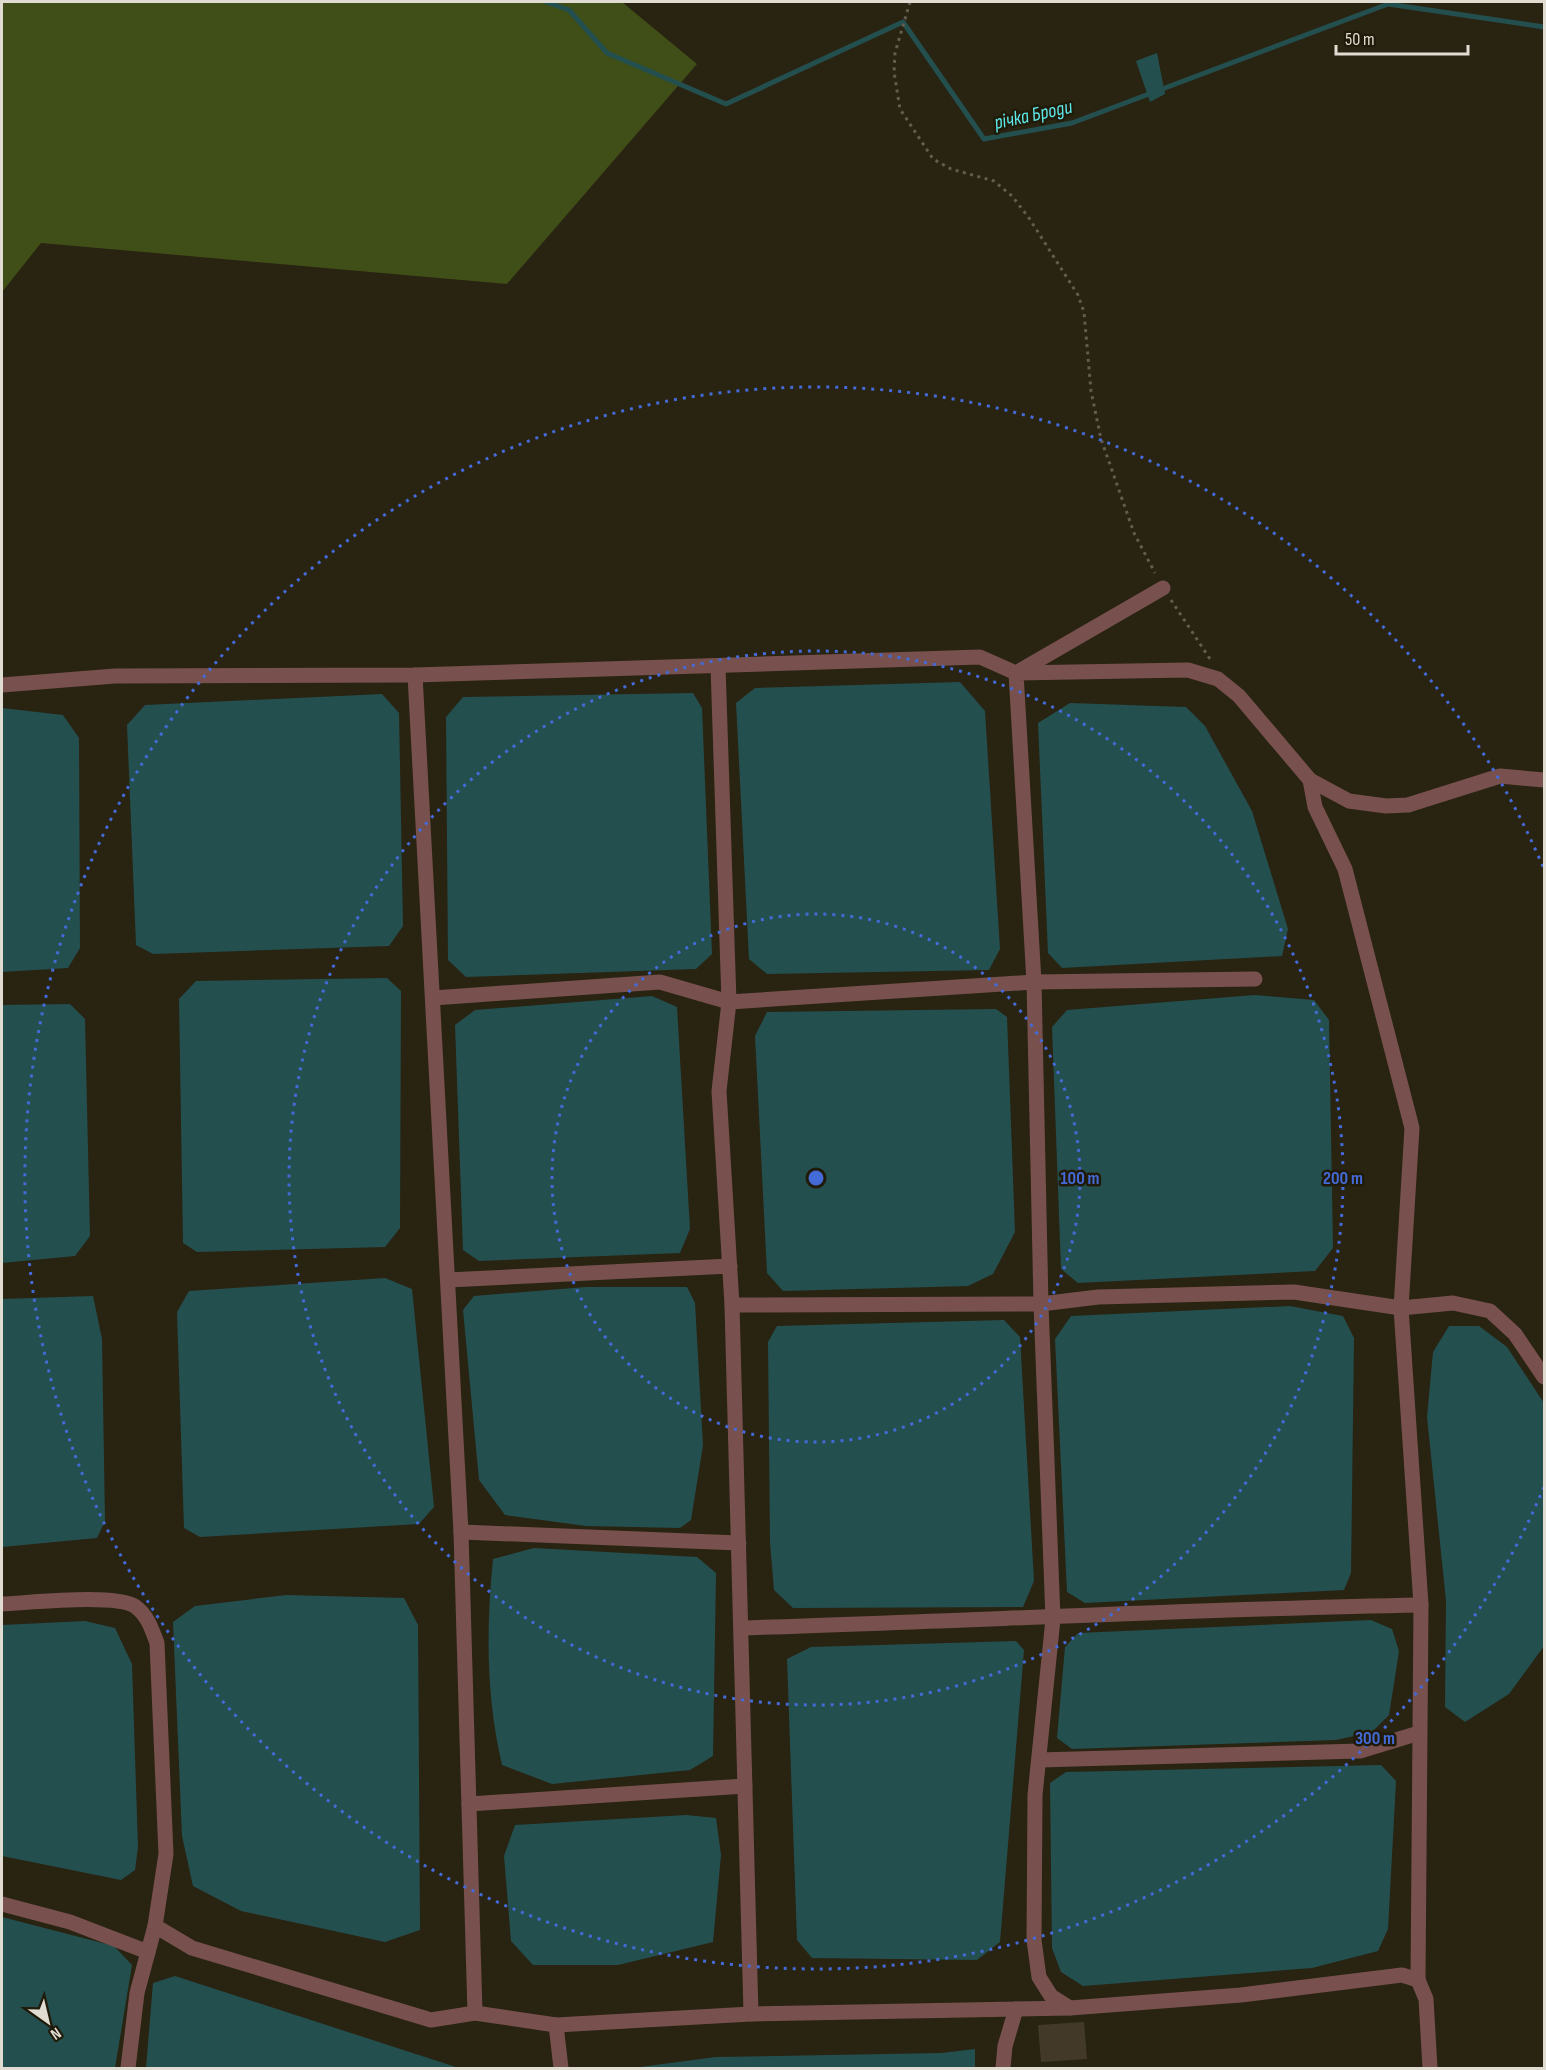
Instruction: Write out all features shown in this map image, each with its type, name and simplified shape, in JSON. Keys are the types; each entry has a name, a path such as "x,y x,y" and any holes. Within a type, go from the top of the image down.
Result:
{"lane":[{"path":"1016,673 1163,588"},
{"path":"2,685 116,676 415,675 980,657 1016,673 1188,670 1210,676 1229,686 1310,780 1349,801 1386,806 1419,802 1500,776 1545,780"},
{"path":"718,666 729,1002 719,1090 732,1305 751,2014"},
{"path":"1016,673 1034,982 1041,1304 1053,1619 1035,1794 1035,1949 1039,1977 1051,1996 1070,2008"},
{"path":"415,675 461,1532 475,2013"},
{"path":"1310,780 1315,807 1345,869 1412,1128 1401,1308 1421,1605 1418,1980 1426,1999 1430,2068"},
{"path":"433,998 660,982 729,1002 1034,982 1255,979"},
{"path":"448,1280 730,1266"},
{"path":"732,1305 1041,1304 1098,1298 1294,1292 1401,1308 1453,1303 1490,1311 1515,1334 1545,1377"},
{"path":"461,1532 739,1543"},
{"path":"2,1604 116,1600 135,1606 148,1620 157,1643 166,1854 155,1926 137,1993 128,2068"},
{"path":"741,1628 1053,1619 1235,1609 1421,1605"},
{"path":"1039,1760 1360,1751 1419,1733"},
{"path":"469,1804 745,1786"},
{"path":"2,1904 70,1922 148,1952"},
{"path":"155,1926 192,1948 431,2020 475,2013 555,2025 751,2014 1070,2008 1241,1995 1402,1975 1418,1980"},
{"path":"1003,2068 1005,2046 1016,2009"},
{"path":"555,2025 561,2068"}],"path":[{"path":"910,2 900,32 894,62 900,109 933,159 951,170 994,181 1012,195 1078,295 1084,312 1091,391 1101,439 1134,533 1163,588 1229,686"}],"green space":[{"path":"2,2 622,2 697,64 507,284 41,243 2,292"}],"water":[{"path":"1157,53 1165,94 1150,102 1136,61"},
{"path":"960,682 985,711 1000,949 989,970 767,974 749,959 736,703 755,688"},
{"path":"693,693 702,708 712,954 696,969 466,977 448,960 446,717 463,697"},
{"path":"382,694 399,713 403,926 389,946 153,954 136,945 127,725 145,705"},
{"path":"1070,703 1186,707 1205,726 1252,811 1288,929 1282,956 1062,968 1048,953 1038,723"},
{"path":"2,708 63,715 79,738 80,948 68,968 2,972"},
{"path":"387,978 401,991 400,1228 385,1247 197,1252 183,1243 179,999 196,981"},
{"path":"1255,995 1314,1000 1329,1020 1333,1248 1315,1271 1078,1283 1061,1269 1052,1027 1067,1010"},
{"path":"652,996 677,1007 690,1229 680,1253 479,1261 463,1250 455,1025 475,1010"},
{"path":"70,1004 85,1019 90,1236 75,1256 2,1263 2,1005"},
{"path":"996,1009 1007,1017 1015,1232 993,1274 968,1286 783,1291 767,1273 755,1036 767,1012"},
{"path":"385,1278 412,1289 434,1507 419,1524 200,1537 184,1528 177,1312 189,1291"},
{"path":"586,1287 687,1287 695,1303 703,1445 691,1520 680,1528 586,1526 505,1515 479,1480 463,1310 474,1296"},
{"path":"93,1296 102,1339 105,1521 97,1538 2,1547 2,1299"},
{"path":"1290,1306 1343,1316 1354,1338 1351,1573 1344,1590 1085,1603 1067,1592 1055,1339 1071,1316"},
{"path":"1004,1320 1020,1337 1034,1581 1023,1607 793,1608 774,1590 770,1542 768,1342 777,1326"},
{"path":"1449,1326 1479,1326 1507,1347 1544,1403 1544,1646 1509,1694 1465,1722 1445,1707 1446,1601 1427,1417 1433,1352"},
{"path":"534,1548 697,1557 716,1573 713,1756 690,1770 552,1784 502,1765 490,1688 489,1611 493,1559"},
{"path":"286,1595 404,1598 418,1625 420,1930 385,1942 241,1911 193,1886 182,1836 173,1622 195,1606"},
{"path":"1371,1620 1392,1629 1399,1651 1389,1715 1372,1732 1336,1740 1072,1749 1057,1738 1065,1647 1078,1633"},
{"path":"85,1621 115,1628 132,1664 138,1847 135,1870 121,1880 2,1856 2,1625"},
{"path":"1016,1641 1024,1650 1000,1942 977,1960 812,1958 797,1940 787,1659 811,1647"},
{"path":"1381,1765 1396,1781 1388,1929 1378,1951 1312,1968 1083,1986 1061,1972 1052,1948 1050,1783 1066,1772"},
{"path":"686,1815 716,1818 721,1855 713,1942 618,1965 533,1965 511,1941 504,1856 515,1825"},
{"path":"2,1917 114,1946 132,1965 115,2068 2,2068"},
{"path":"175,1976 459,2068 146,2068 153,1983"},
{"path":"975,2049 975,2068 632,2068 716,2057 941,2053"}],"building":[{"path":"1084,2022 1087,2059 1041,2062 1038,2025"}],"waterway":[{"name":"річка Броди","path":"546,2 569,10 607,53 726,104 903,22 984,139 1072,123 1388,4 1544,27"}]}
